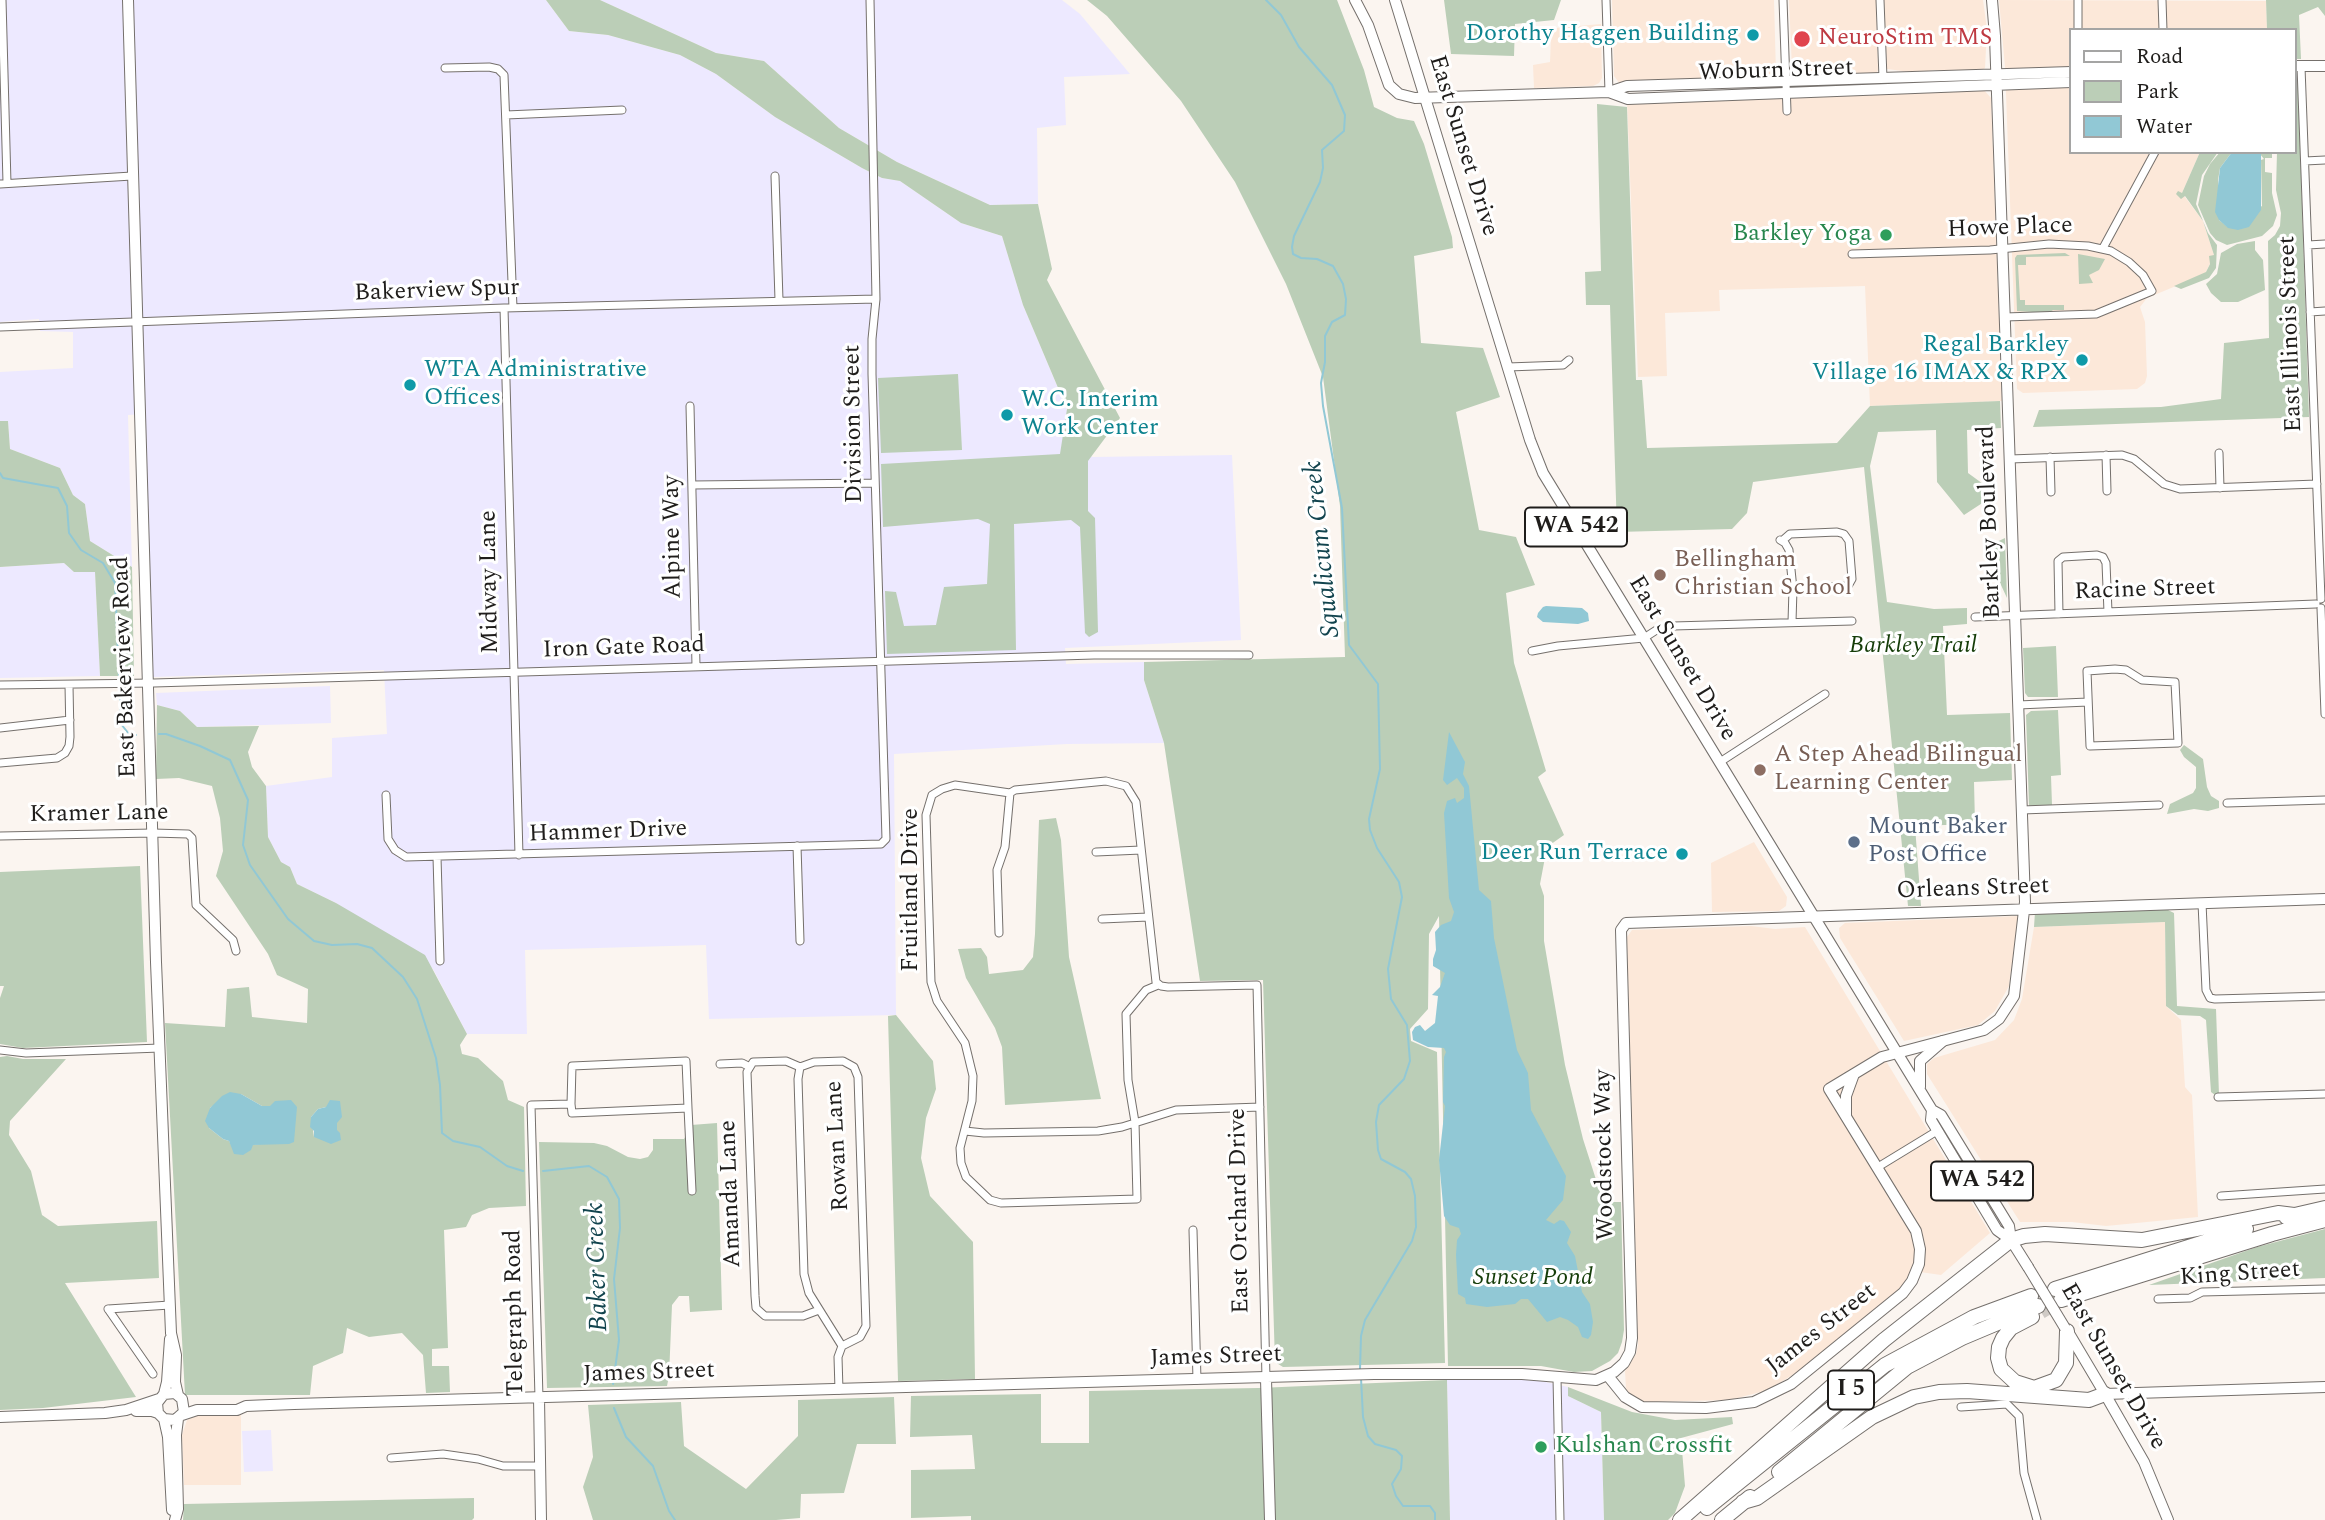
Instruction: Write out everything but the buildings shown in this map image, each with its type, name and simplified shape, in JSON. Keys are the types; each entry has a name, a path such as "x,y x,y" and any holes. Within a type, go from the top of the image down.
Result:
{"highway":[{"path":"2325,1208 2294,1215 2058,1294 2325,1220"},
{"path":"1680,1520 1884,1340 2011,1240 2045,1234 2143,1240 2277,1213 2294,1215"},
{"path":"2037,1305 2003,1338 1998,1359 2001,1369 2015,1382 2034,1388 2105,1394"},
{"name":"I 5","path":"1722,1520 1907,1367 1962,1338 2037,1305"},
{"name":"I 5","path":"1692,1520 1885,1365 1973,1317 2037,1305"},
{"path":"2034,1388 2052,1383 2064,1369 2068,1356 2066,1330"},
{"path":"1743,1502 1757,1498 1872,1417 1914,1397 1939,1392 1967,1391 2089,1400 2105,1394"}],"main road":[{"name":"East Bakerview Road","path":"128,0 160,1048 171,1333 176,1355 175,1382 180,1397"},
{"name":"Woburn Street","path":"1355,0 1368,25 1389,85 1399,94 1425,98 1609,92 1627,86 1786,87 1997,80 2070,72"},
{"name":"East Sunset Drive","path":"1395,0 1530,440 1543,473 1932,1110 1941,1115 2009,1226 2011,1240 2144,1462 2168,1520"},
{"name":"Barkley Boulevard","path":"1829,1089 1882,1057 1984,1030 2004,1013 2015,990 2025,909 1992,0"},
{"path":"2297,68 2325,66"},
{"name":"Woburn Street","path":"1786,87 1883,78 2070,82"},
{"name":"Orleans Street","path":"1624,925 1635,922 2325,899"},
{"name":"Woodstock Way","path":"1608,1376 1624,1363 1630,1352 1632,1338 1621,930 1624,925"},
{"path":"1920,1090 1920,1061 1943,1041"},
{"path":"1847,1119 1846,1096 1854,1074"},
{"name":"James Street","path":"180,1397 192,1403 246,1406 1374,1374 1522,1374 1591,1381 1608,1376 1625,1397 1642,1407 1694,1409 1738,1406 1778,1392 1804,1375 1903,1293 1916,1273 1920,1249 1916,1231 1829,1089"},
{"name":"East Sunset Drive","path":"1932,1110 1931,1121 1937,1131 1999,1232 2011,1240"},
{"name":"East Bakerview Road","path":"161,1397 167,1382 167,1356 171,1333"},
{"name":"East Orchard Drive","path":"1266,1379 1270,1520"},
{"path":"2105,1394 2325,1387"},
{"path":"126,1410 172,1393 180,1397 185,1408 176,1435 178,1509 175,1520"},
{"path":"161,1397 156,1405 168,1437 171,1507 175,1520"},
{"name":"Telegraph Road","path":"539,1398 541,1520"},
{"name":"James Street","path":"180,1417 197,1410 237,1410 246,1406"},
{"path":"0,1417 126,1410 180,1417"}],"street":[{"path":"2,0 4,183 132,176"},
{"name":"Division Street","path":"870,0 876,299 871,361 886,839 881,844"},
{"path":"1606,0 1609,92"},
{"path":"1783,0 1787,111"},
{"path":"1880,0 1883,78"},
{"path":"2078,0 2078,28"},
{"path":"2162,0 2163,28"},
{"path":"445,68 498,69 504,75 513,308"},
{"name":"East Illinois Street","path":"2297,68 2305,160 2317,485 2321,507 2325,713"},
{"path":"506,115 622,110"},
{"path":"2103,248 2154,154"},
{"path":"2305,160 2325,160"},
{"path":"775,176 779,300"},
{"name":"Howe Place","path":"1852,254 2049,244 2082,245 2103,248 2129,262 2143,275 2152,291 2096,314 2005,317"},
{"path":"2308,245 2325,244"},
{"name":"Bakerview Spur","path":"0,327 513,308 876,299"},
{"name":"Midway Lane","path":"504,309 519,855"},
{"path":"2310,312 2325,311"},
{"path":"1508,367 1563,365 1569,360"},
{"name":"Alpine Way","path":"690,406 696,666"},
{"path":"2219,453 2220,488"},
{"path":"2106,455 2107,491"},
{"path":"2010,459 2122,455 2134,459 2157,480 2174,488 2317,485"},
{"path":"2050,457 2051,492"},
{"path":"692,485 875,483"},
{"path":"1792,622 1793,589 1789,550 1780,540 1790,534 1844,534 1849,541 1852,579 1848,586 1793,589"},
{"path":"2059,614 2058,562 2063,557 2087,555 2100,556 2106,563 2108,612"},
{"name":"Racine Street","path":"1975,617 2322,604"},
{"path":"1532,651 1644,638 1658,629 1673,626 1852,621"},
{"name":"Iron Gate Road","path":"0,685 148,684 1091,655 1249,654"},
{"path":"2126,670 2142,680 2175,682 2178,743 2090,746 2088,702 2087,671 2126,670"},
{"path":"0,763 57,758 69,746 69,685"},
{"path":"1720,762 1825,694"},
{"path":"2018,705 2088,702"},
{"path":"0,728 70,720"},
{"name":"Fruitland Drive","path":"1106,781 1120,783 1131,790 1136,802 1141,850 1155,980 1158,985 1146,990 1126,1014 1128,1080 1135,1122 1137,1199 1001,1203 990,1200 966,1177 961,1163 960,1148 972,1101 973,1076 965,1043 937,1001 931,982 926,815 932,795 955,785 1010,793 1015,790 1106,781"},
{"path":"999,933 997,870 1005,847 1010,793"},
{"name":"Hammer Drive","path":"386,795 388,839 395,850 406,857 881,844"},
{"path":"2227,803 2325,800"},
{"path":"2022,810 2159,805"},
{"name":"Kramer Lane","path":"0,836 188,834 192,838 195,905 233,940 236,951"},
{"path":"797,846 800,941"},
{"path":"1096,852 1141,850"},
{"path":"437,857 440,961"},
{"path":"2202,903 2208,996 2216,999 2325,996"},
{"path":"1102,919 1148,917"},
{"name":"East Orchard Drive","path":"1158,985 1257,985 1266,1379"},
{"path":"0,1050 26,1053 160,1048"},
{"path":"688,1108 572,1113 572,1066 686,1061 692,1191"},
{"path":"720,1064 743,1063 750,1067 753,1062 786,1061 800,1067"},
{"name":"Rowan Lane","path":"843,1061 853,1067 858,1077 866,1326 860,1337 842,1346 819,1311 809,1293 804,1274 798,1079 800,1067 814,1062 843,1061"},
{"name":"Amanda Lane","path":"750,1067 747,1072 756,1308 765,1317 803,1316 819,1311"},
{"path":"2218,1097 2325,1094"},
{"name":"Telegraph Road","path":"539,1398 531,1105 571,1104"},
{"path":"965,1131 1098,1131 1176,1110 1260,1107"},
{"path":"1878,1167 1937,1131"},
{"path":"2221,1196 2325,1189"},
{"path":"1193,1230 1196,1380"},
{"name":"King Street","path":"2158,1299 2190,1298 2202,1293 2325,1289"},
{"path":"153,1374 108,1309 170,1305"},
{"path":"839,1390 838,1357 842,1346"},
{"path":"1557,1378 1560,1520"},
{"path":"1961,1407 2007,1404 2019,1416 2024,1473 2037,1520"},
{"path":"391,1458 443,1454 503,1466 541,1466"}],"shaded area":[{"path":"0,0 546,0 569,31 608,35 680,55 716,74 775,117 862,168 882,178 900,181 961,223 1002,236 1023,305 1079,438 1092,457 1232,455 1241,640 1065,648 1066,664 1144,662 1144,680 1164,743 1067,744 894,754 896,1015 709,1019 706,945 525,950 527,1034 467,1034 433,969 336,903 297,884 290,867 281,862 268,837 266,786 332,777 332,738 387,734 384,670 153,677 144,414 128,415 132,567 90,541 85,504 73,495 60,468 10,449 8,421 0,421 0,372 73,368 73,332 40,331 39,319 0,322"},
{"path":"600,0 1062,0 1080,14 1130,74 1064,77 1066,125 1037,128 1038,204 990,205 897,162 839,128 764,61 716,53"},
{"path":"1612,0 1774,0 1776,73 1771,78 1620,84 1614,76"},
{"path":"1789,0 1876,0 1876,74 1795,76 1792,69"},
{"path":"1884,0 1983,0 1987,29 1985,68 1981,71 1933,70 1918,73 1887,69"},
{"path":"1999,0 2266,1 2267,28 2070,28 2070,154 2199,154 2182,193 2203,221 2214,255 2205,274 2147,298 2140,307 2145,322 2147,376 2145,383 2137,389 2023,393 2017,389 2005,67"},
{"path":"1601,24 1602,78 1599,83 1593,86 1534,88 1533,65 1550,62 1551,37 1556,28"},
{"path":"1984,90 1991,98 2002,401 1870,406 1865,286 1719,290 1720,311 1665,313 1667,376 1638,377 1627,101"},
{"path":"64,563 74,572 95,572 100,676 0,678 0,567"},
{"path":"330,686 331,723 197,727 180,711 157,705 156,693"},
{"path":"1754,842 1787,897 1786,906 1779,911 1712,912 1711,863"},
{"path":"2018,916 2009,986 1995,1011 1978,1025 1904,1041 1840,938 1839,928 1845,923"},
{"path":"2165,922 2166,1006 2181,1020 2185,1087 2192,1095 2198,1217 2106,1226 2072,1222 2020,1222 1927,1074 1927,1064 1934,1058 1995,1040 2014,1020 2022,999 2034,927"},
{"path":"1751,926 1775,929 1805,927 1990,1233 1941,1275 1920,1272 1804,1368 1768,1390 1730,1400 1644,1402 1626,1389 1625,1371 1636,1354 1638,1345 1627,937 1632,930"},
{"path":"1513,1379 1568,1387 1568,1396 1601,1412 1604,1520 1450,1520 1447,1380"},
{"path":"241,1414 241,1485 184,1485 182,1435 187,1420 197,1415"},
{"path":"271,1430 273,1471 244,1472 242,1431"}],"green space":[{"path":"546,0 600,0 716,53 764,61 839,128 897,162 990,205 1038,204 1052,269 1047,280 1120,418 1088,461 1088,511 1095,518 1098,632 1089,637 1085,633 1080,527 1071,520 1014,524 1016,650 887,654 885,591 896,592 904,626 936,625 944,587 987,584 990,524 978,519 883,527 881,464 1060,454 1067,409 1023,305 1002,236 961,223 900,181 882,178 862,168 775,117 716,74 680,55 608,35 569,31"},
{"path":"1087,0 1337,0 1364,70 1374,107 1397,118 1414,121 1424,144 1453,248 1414,256 1421,343 1483,348 1500,397 1456,412 1479,530 1516,537 1535,585 1506,593 1514,663 1546,771 1538,777 1564,835 1547,847 1540,884 1544,896 1544,941 1565,1065 1583,1139 1600,1192 1608,1202 1621,1202 1622,1342 1618,1353 1610,1361 1592,1371 1574,1372 1541,1366 1448,1366 1439,916 1429,934 1428,1009 1410,1029 1411,1041 1437,1052 1445,1363 1283,1367 1275,1362 1263,980 1200,981 1164,743 1144,680 1144,662 1345,657 1340,506 1323,377 1286,284 1235,182 1181,101 1107,16"},
{"path":"1444,0 1561,0 1554,20 1515,24 1514,56 1451,54"},
{"path":"2266,0 2325,0 2325,16 2318,7 2299,15 2301,59 2297,59 2297,28 2267,28"},
{"path":"2298,81 2309,417 2033,427 2039,410 2161,407 2221,399 2224,343 2269,338 2268,241 2280,226 2281,213 2276,190 2277,154 2297,154"},
{"name":"Barkley Trail","path":"1597,104 1627,107 1636,380 1642,380 1647,448 1837,443 1870,406 2000,401 2001,428 1967,430 1968,473 1990,489 1990,498 1964,515 1937,482 1936,430 1878,432 1870,466 1887,602 1934,609 1967,608 1967,624 1943,626 1947,715 2010,713 2012,780 1974,782 1975,824 1915,826 1921,906 1908,906 1864,467 1753,482 1747,513 1732,529 1617,532 1610,305 1586,305 1585,272 1601,271"},
{"path":"2199,154 2217,154 2202,175 2196,204 2208,233 2217,245 2216,268 2209,278 2181,289 2174,286 2206,272 2210,264 2209,256 2214,255 2203,221 2185,196 2181,199 2176,194 2178,191 2182,193"},
{"path":"2218,154 2230,154 2220,168 2218,180 2219,220 2229,228 2262,206 2261,160 2264,159 2260,154 2272,154 2272,158 2265,158 2265,172 2272,173 2272,193 2277,215 2273,226 2262,236 2227,245 2216,240 2210,233 2198,205 2204,176"},
{"path":"2255,241 2255,250 2263,260 2265,290 2238,302 2221,302 2206,284 2217,274 2221,253 2237,244"},
{"path":"2065,253 2070,256 2026,257 2026,265 2018,265 2020,300 2025,300 2025,305 2064,305 2064,310 2048,313 2017,311 2017,255"},
{"path":"2078,254 2105,259 2099,270 2089,275 2093,283 2079,284"},
{"path":"958,374 962,450 881,453 878,378"},
{"path":"0,421 8,421 10,449 60,468 73,495 85,504 90,541 132,567 134,676 100,676 95,572 74,572 64,563 0,567"},
{"path":"2005,538 2007,598 1984,548"},
{"path":"2056,646 2058,697 2028,697 2025,693 2023,648"},
{"path":"157,705 180,711 197,727 259,726 248,752 252,767 266,786 268,837 281,862 290,867 297,884 336,903 425,955 467,1034 460,1045 462,1054 478,1058 503,1081 508,1100 524,1107 526,1206 489,1208 472,1215 466,1227 444,1230 448,1348 432,1349 432,1366 449,1366 450,1392 426,1393 423,1355 402,1333 369,1337 347,1328 343,1353 313,1366 310,1395 185,1395 165,1023 225,1027 227,989 249,987 252,1017 307,1023 308,989 277,975 268,954 216,876 223,851 220,818 212,786 179,778 156,779","holes":["241,1094 262,1106 270,1106 260,1144 233,1148 229,1141 209,1128 210,1108 218,1102","326,1107 337,1123 337,1130 314,1137 311,1117 318,1109"]},
{"path":"2058,710 2061,775 2051,776 2052,805 2029,806 2026,715 2031,711"},
{"path":"2184,745 2203,759 2207,787 2211,796 2219,801 2219,808 2167,814 2170,804 2193,793 2196,788 2196,767 2180,750"},
{"path":"1056,818 1061,840 1069,957 1101,1099 1005,1105 1002,1047 995,1028 966,978 958,949 981,948 987,957 989,974 1023,970 1033,957 1039,820"},
{"path":"140,866 147,1042 23,1048 0,1044 0,998 4,986 0,986 0,872"},
{"path":"2164,908 2174,913 2177,1006 2216,1009 2219,1095 2211,1092 2206,1020 2200,1016 2178,1015 2166,1006 2165,922 2034,927 2035,912"},
{"path":"896,1015 933,1061 936,1089 926,1118 921,1158 930,1196 973,1242 975,1379 898,1381 888,1016"},
{"path":"0,1057 23,1059 66,1059 10,1121 9,1135 31,1171 42,1215 58,1226 157,1221 159,1278 65,1283 136,1397 43,1408 0,1410"},
{"path":"717,1123 722,1310 690,1312 689,1296 679,1296 672,1305 667,1386 547,1388 539,1142 594,1143 640,1159 648,1157 653,1150 653,1139 684,1139 691,1125"},
{"path":"2325,1229 2325,1278 2149,1285 2257,1247"},
{"path":"1447,1380 1450,1520 971,1520 971,1516 911,1518 911,1470 975,1469 972,1435 910,1437 911,1396 1041,1394 1041,1443 1089,1443 1089,1391 1258,1388"},
{"path":"1568,1387 1632,1412 1675,1420 1732,1417 1733,1424 1681,1438 1685,1486 1675,1513 1668,1520 1604,1520 1601,1412 1568,1396"},
{"path":"894,1397 896,1444 857,1444 844,1493 801,1494 800,1518 593,1520 583,1487 593,1457 588,1405 681,1402 684,1446 746,1489 798,1436 798,1400"},
{"path":"474,1498 472,1520 183,1520 184,1504"}],"water":[{"path":"2230,154 2261,154 2261,210 2249,227 2238,230 2228,228 2215,212 2220,168"},
{"path":"1546,606 1582,608 1588,613 1589,621 1578,624 1543,622 1537,617"},
{"name":"Sunset Pond","path":"1449,732 1465,762 1463,774 1469,786 1479,890 1491,901 1494,938 1517,1050 1528,1073 1531,1110 1566,1176 1563,1200 1546,1220 1554,1224 1560,1220 1564,1221 1571,1232 1567,1243 1575,1256 1582,1292 1590,1304 1593,1322 1588,1339 1582,1337 1578,1327 1568,1320 1560,1317 1547,1322 1528,1299 1521,1299 1515,1304 1487,1307 1466,1304 1465,1298 1458,1294 1456,1255 1457,1240 1461,1234 1459,1228 1450,1225 1444,1216 1439,1160 1445,1106 1446,1052 1444,1048 1428,1047 1413,1040 1412,1032 1420,1025 1425,1031 1435,1023 1438,996 1432,995 1440,987 1445,973 1433,966 1435,932 1441,925 1451,921 1454,912 1449,898 1444,813 1447,801 1455,798 1457,803 1464,798 1464,788 1457,778 1447,785 1443,780"},
{"path":"230,1092 241,1094 262,1106 270,1106 275,1101 291,1100 297,1107 294,1142 253,1145 251,1150 243,1155 234,1154 229,1141 209,1128 205,1121 210,1108"},
{"path":"330,1100 340,1101 342,1117 337,1123 341,1140 331,1144 314,1137 314,1131 310,1127 311,1117 318,1109 326,1107"}],"waterway":[{"name":"Squalicum Creek","path":"1266,0 1281,15 1299,47 1332,85 1345,115 1344,131 1322,150 1323,168 1320,182 1294,236 1292,247 1293,254 1301,258 1317,259 1333,266 1343,284 1346,299 1345,315 1332,322 1325,336 1325,362 1321,383 1323,406 1342,508 1349,645 1378,684 1380,769 1369,819 1370,830 1377,848 1399,882 1402,897 1388,969 1391,999 1407,1025 1410,1061 1404,1079 1379,1105 1376,1122 1381,1159 1405,1172 1411,1179 1415,1196 1416,1227 1412,1241 1365,1320 1361,1336 1360,1369"},
{"name":"Baker Creek","path":"0,473 3,478 58,488 67,506 69,533 81,550 103,563 115,583 119,677"},
{"name":"Baker Creek","path":"120,693 121,724 129,734 136,735"},
{"name":"Baker Creek","path":"159,734 200,746 230,760 248,800 243,845 250,865 288,919 314,941 332,945 357,944 372,948 403,977 417,999 436,1058 442,1133 453,1141 480,1147 507,1166 523,1171"},
{"name":"Baker Creek","path":"543,1171 589,1166 607,1177 619,1199 620,1228 614,1279 619,1340 613,1384"},
{"name":"Squalicum Creek","path":"1361,1378 1363,1417 1368,1436 1375,1444 1396,1450 1402,1456 1401,1469 1392,1484 1396,1496 1403,1506 1430,1506 1435,1513 1435,1520"},
{"name":"Baker Creek","path":"614,1408 626,1437 653,1466 669,1511 675,1520"}],"tunnel":[{"path":"2041,1312 2061,1300"}],"place":[{"name":"Dorothy Haggen Building","path":"1753,35"},
{"name":"NeuroStim TMS","path":"1802,39"},
{"name":"Barkley Yoga","path":"1886,235"},
{"name":"Regal Barkley Village 16 IMAX & RPX","path":"2082,360"},
{"name":"WTA Administrative Offices","path":"410,385"},
{"name":"W.C. Interim Work Center","path":"1007,415"},
{"name":"Bellingham Christian School","path":"1660,575"},
{"name":"A Step Ahead Bilingual Learning Center","path":"1760,770"},
{"name":"Mount Baker Post Office","path":"1854,842"},
{"name":"Deer Run Terrace","path":"1682,854"},
{"name":"Kulshan Crossfit","path":"1541,1447"}]}
